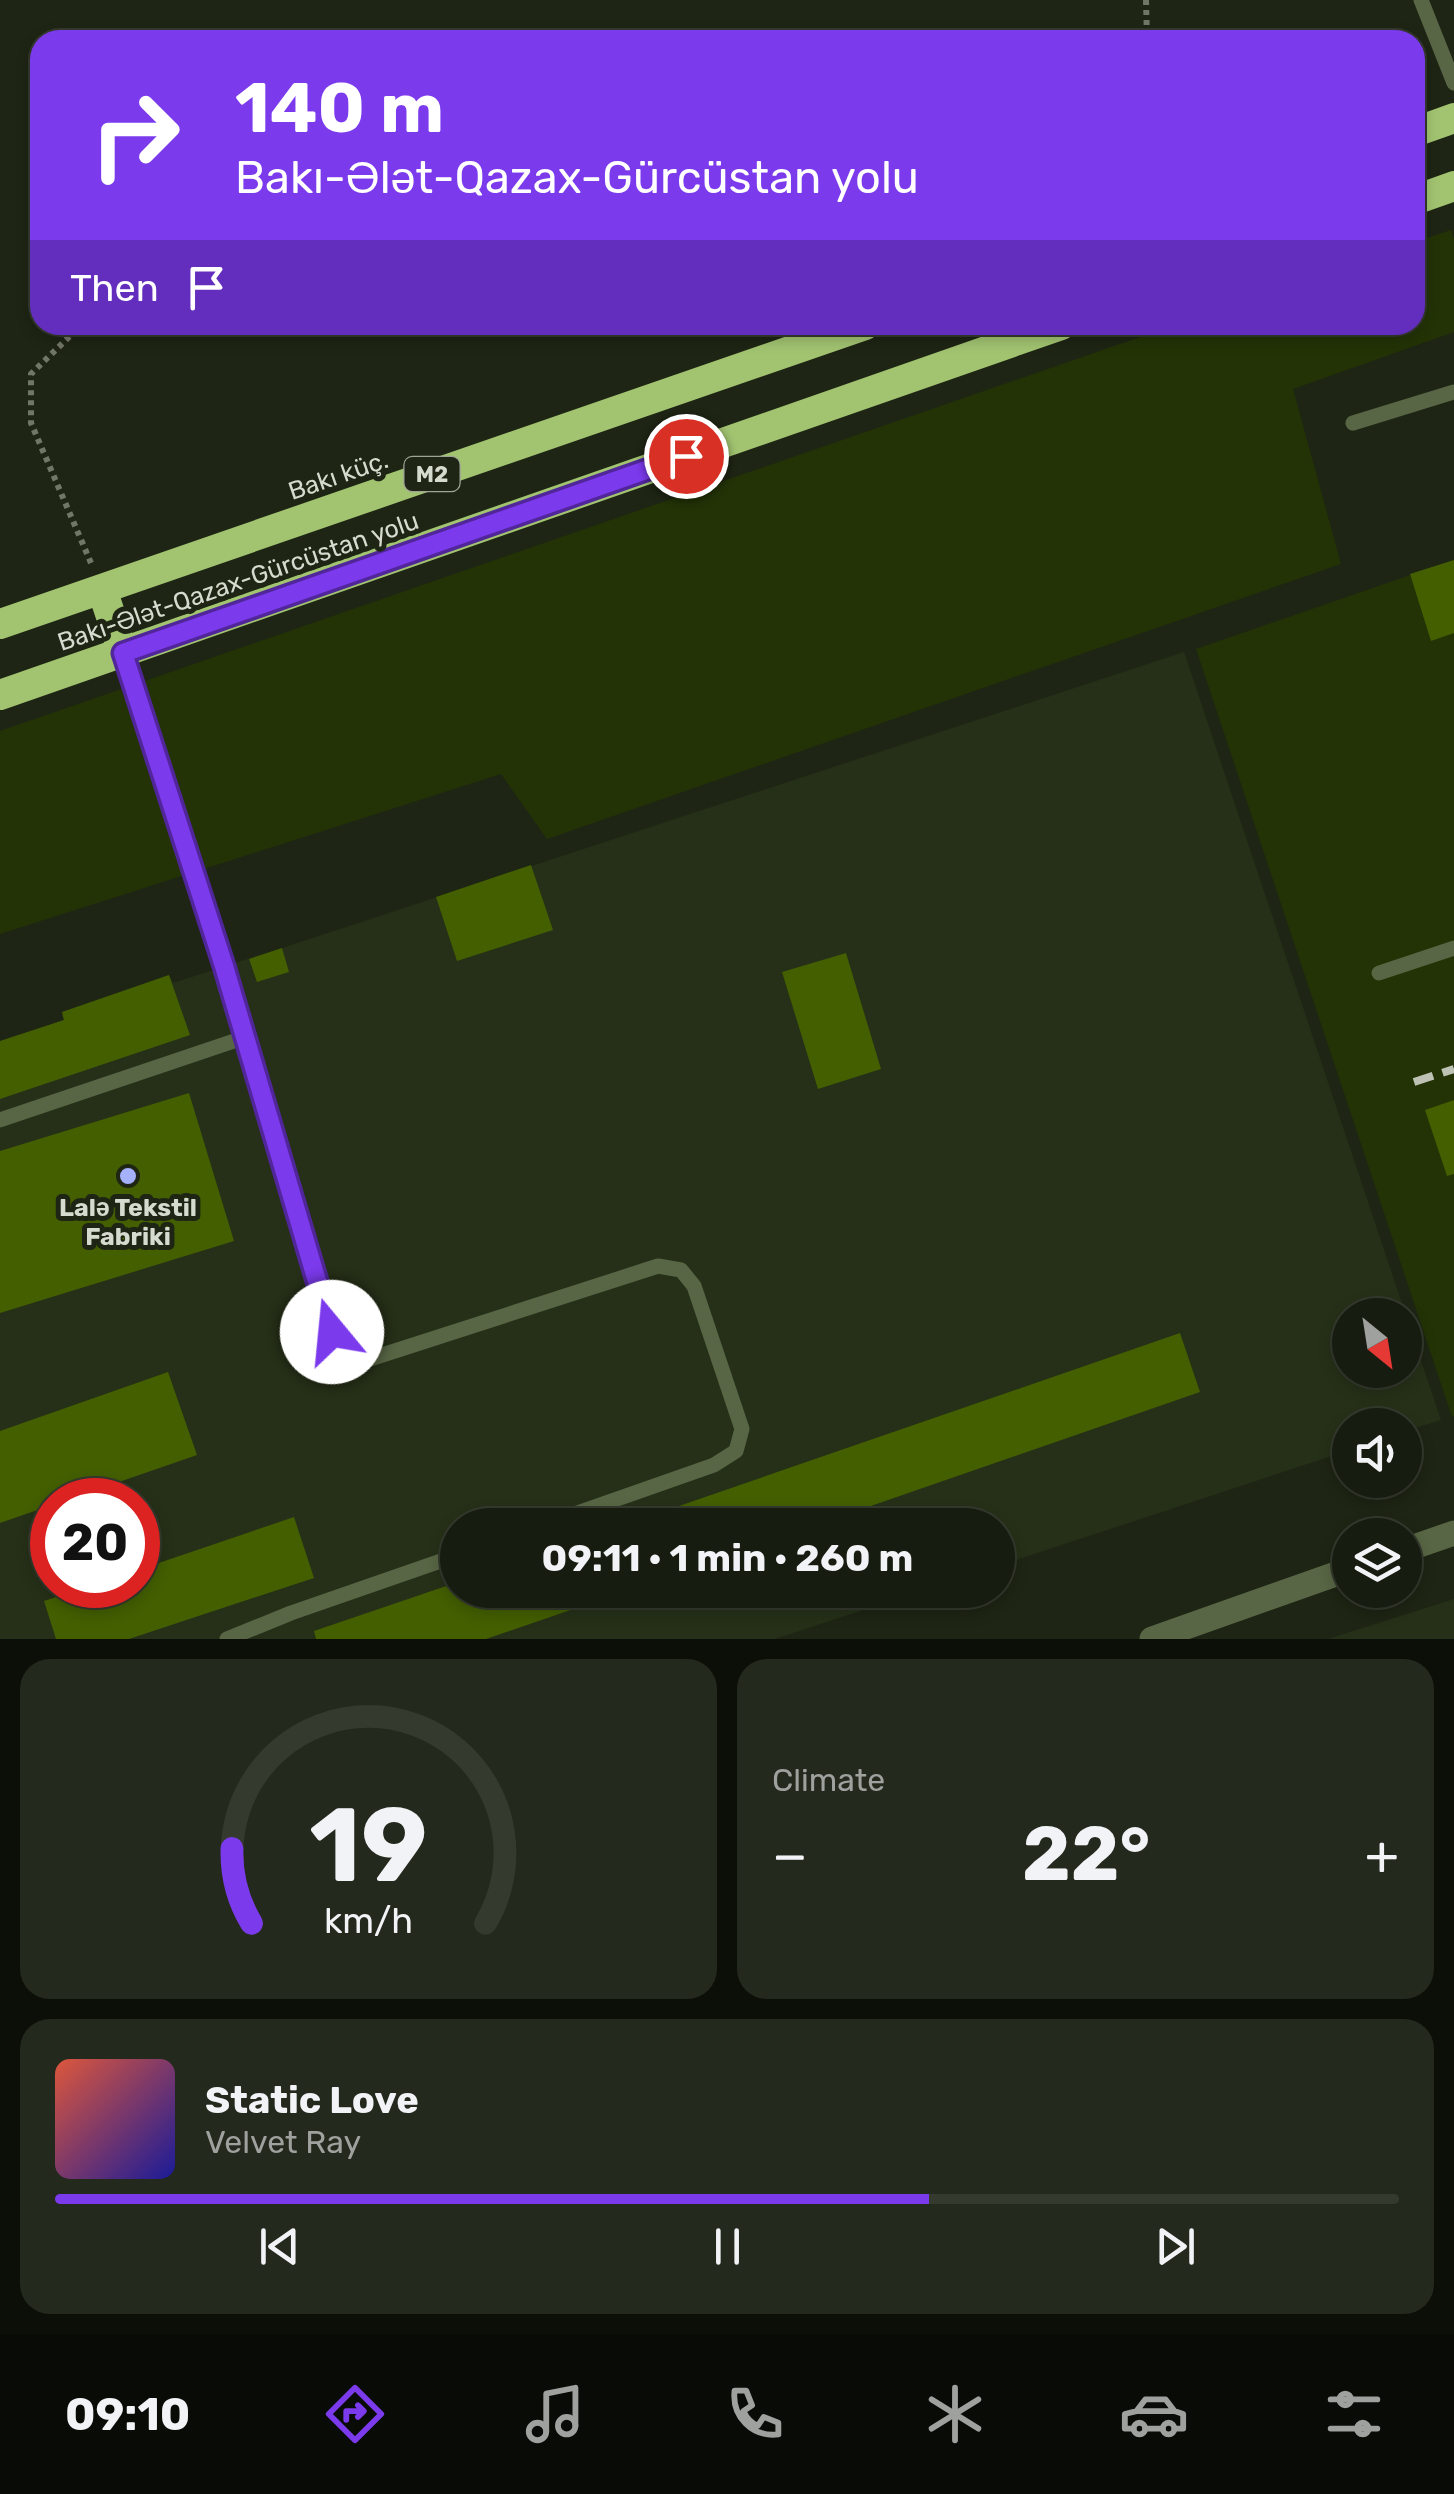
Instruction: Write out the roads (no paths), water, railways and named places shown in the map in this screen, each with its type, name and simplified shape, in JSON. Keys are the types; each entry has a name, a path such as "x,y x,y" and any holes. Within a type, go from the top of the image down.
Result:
{"highway":[{"path":"1425,128 1454,118"},
{"path":"1425,196 1454,186"},
{"name":"Bakı küç.","path":"0,624 836,335"},
{"name":"Bakı-Ələt-Qazax-Gürcüstan yolu","path":"0,695 1032,335"},
{"path":"102,589 123,653"}],"street":[{"path":"1422,1544 1454,1533"},
{"path":"1152,1639 1332,1575"}],"lane":[{"path":"1421,0 1454,83"},
{"path":"1353,424 1454,392"},
{"path":"123,653 224,966 332,1332 346,1352 373,1358 658,1266 682,1270 694,1286 742,1429 736,1451 714,1465 591,1508"},
{"path":"1379,973 1454,948"},
{"path":"0,1120 244,1038"},
{"path":"227,1639 440,1561"}],"railway":[{"path":"1414,1082 1454,1069"}],"place":[{"name":"Lalə Tekstil Fabriki","path":"128,1176"}]}
